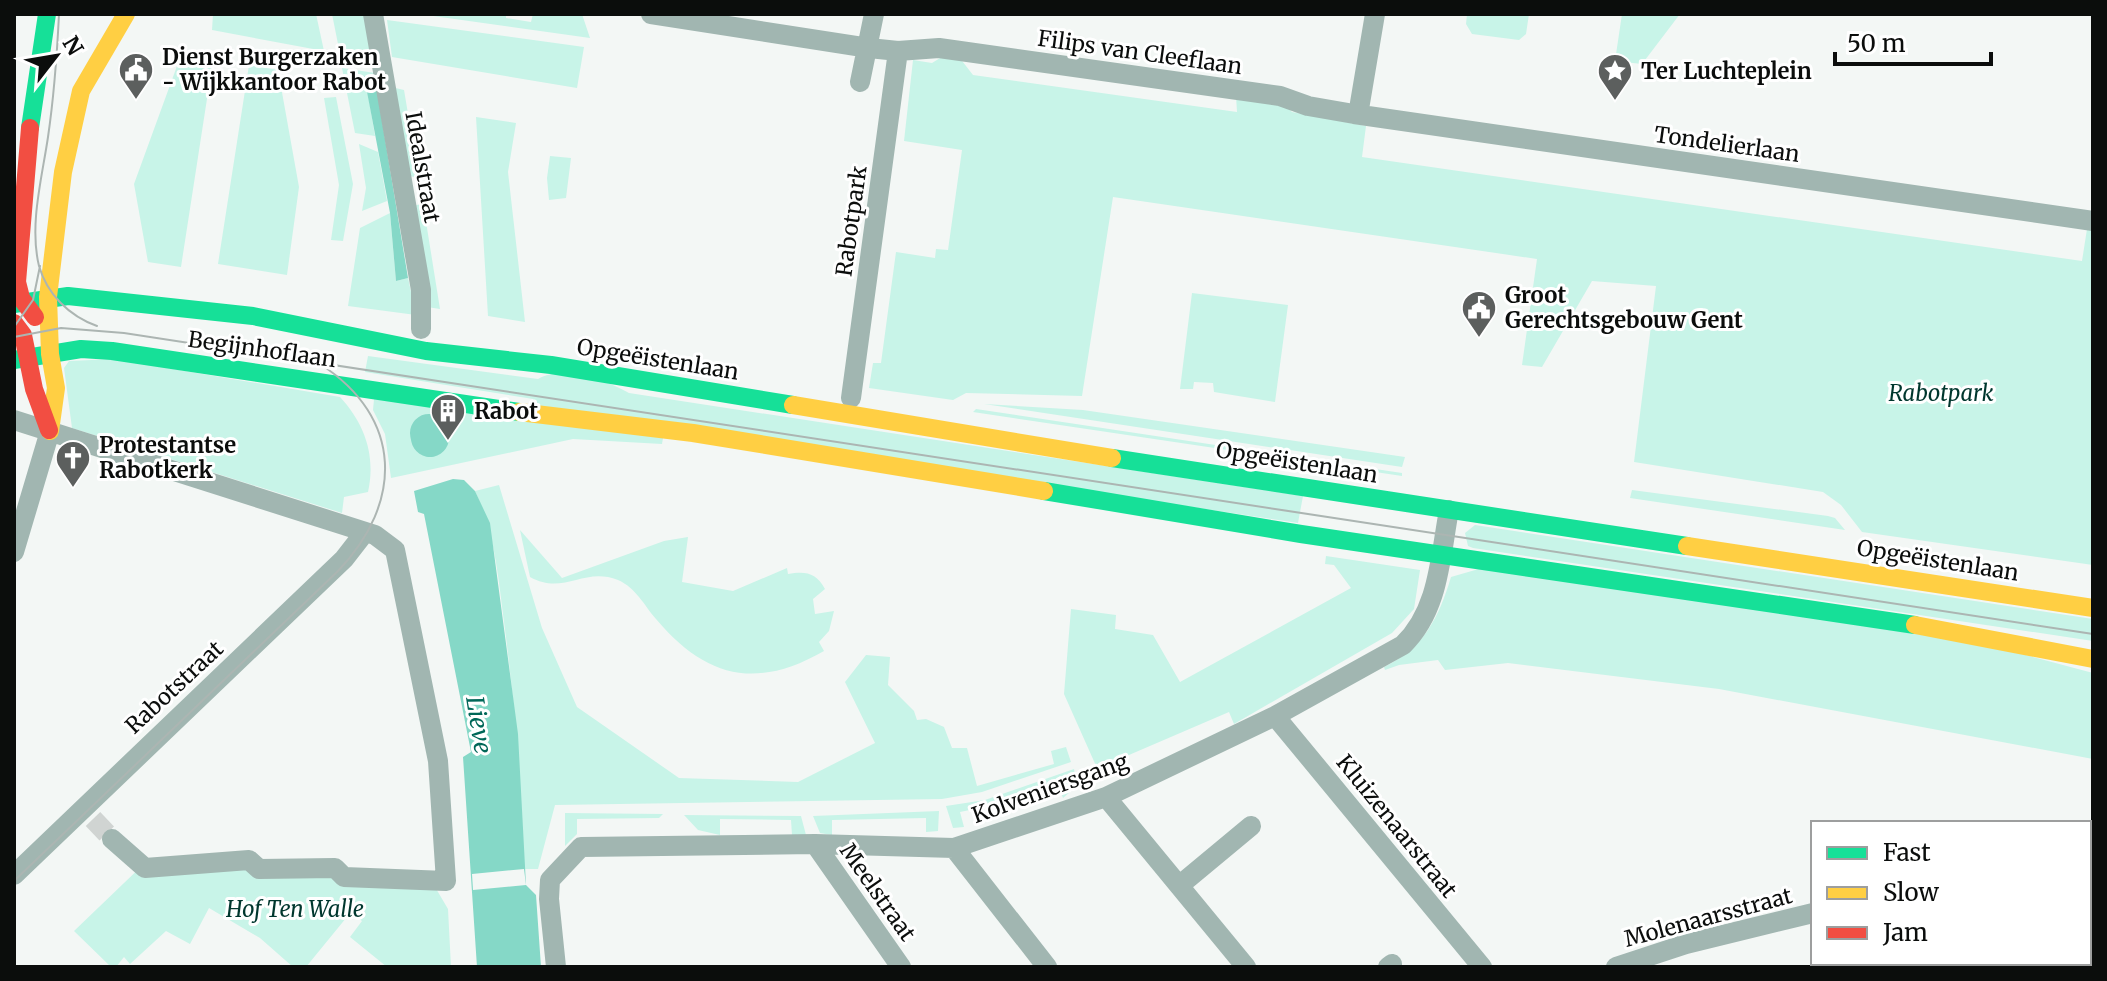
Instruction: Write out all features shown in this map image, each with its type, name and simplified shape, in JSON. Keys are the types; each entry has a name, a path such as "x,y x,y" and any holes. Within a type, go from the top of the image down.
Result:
{"main road":[{"path":"47,14 26,155 17,282 19,303 37,320 41,341 50,354"},
{"path":"50,431 56,388 50,354 48,297 74,115 95,64 126,14"},
{"name":"Begijnhoflaan","path":"19,303 48,297 120,299 253,316 494,361"},
{"path":"14,323 23,335 21,359 50,431"},
{"name":"Begijnhoflaan","path":"21,359 81,349 112,351 503,410 693,433 1441,555"},
{"name":"Opgeëistenlaan","path":"494,361 551,365 1449,510 2093,608"},
{"path":"1441,555 1861,615 2093,659"}],"street":[{"name":"Idealstraat","path":"373,14 421,290 421,329"},
{"name":"Filips van Cleeflaan","path":"651,14 785,24 869,48 954,50 1280,96 1308,106 1354,114"},
{"path":"860,82 874,14"},
{"path":"1354,114 1359,109 1375,14"},
{"name":"Rabotpark","path":"851,398 898,51"},
{"name":"Tondelierlaan","path":"1354,114 2093,221"},
{"path":"14,420 365,532 384,539 395,550 438,761 446,881 344,877 335,868 259,869 249,860 145,868 112,839"},
{"path":"14,552 50,431"},
{"name":"Kolveniersgang","path":"556,967 550,880 581,847 815,844 954,848 1106,797 1275,716 1403,645 1420,629 1430,610 1449,510"},
{"name":"Rabotstraat","path":"16,869 88,813 344,559 365,532"},
{"name":"Kluizenaarstraat","path":"1275,716 1482,967"},
{"path":"1106,797 1246,967"},
{"path":"1180,885 1251,826"},
{"name":"Meelstraat","path":"815,844 901,967"},
{"path":"954,848 1047,967"},
{"name":"Molenaarsstraat","path":"1616,967 1686,944 1811,913"}],"green space":[{"path":"213,14 316,14 324,51 212,30"},
{"path":"332,14 366,15 374,59 340,54"},
{"path":"419,14 506,14 506,18 531,22 533,14 582,14 590,38"},
{"path":"1467,14 1529,14 1526,34 1519,40 1472,34 1466,24"},
{"path":"1622,14 1680,14 1642,64 1615,61"},
{"path":"387,20 584,47 577,88 392,57"},
{"path":"181,55 213,60 181,267 148,262 134,184"},
{"name":"Rabotpark","path":"945,55 959,57 973,75 1237,112 1236,96 1284,104 1292,112 1366,126 1362,157 2082,261 2087,229 2093,230 2093,565 1862,532 1841,505 1823,492 1634,462 1656,286 1592,281 1542,367 1522,365 1537,259 1113,197 1082,396 966,393 953,400 869,388 873,363 881,363 896,252 935,258 936,249 948,250 962,150 904,141 913,60 932,63"},
{"path":"249,65 278,70 299,187 287,275 218,264"},
{"path":"342,68 375,73 375,78 365,76 375,136 355,133"},
{"path":"391,87 404,90 419,179 405,174"},
{"path":"336,97 353,184 343,241 331,240 339,185 324,98"},
{"path":"476,117 516,123 508,172 525,322 488,316"},
{"path":"359,144 378,152 387,201 362,211 366,188"},
{"path":"550,156 571,158 566,198 549,200 547,178"},
{"path":"423,203 440,309 427,307 411,207"},
{"path":"390,213 396,281 408,278 416,315 348,306 360,228"},
{"path":"1192,293 1288,305 1275,402 1214,392 1213,383 1194,382 1193,389 1180,389"},
{"path":"368,356 538,379 572,373 609,383 629,393 1303,496 1298,523 534,408 533,399 365,372"},
{"path":"114,359 340,397 356,418 366,441 371,466 368,492 344,497 342,513 72,428 64,368 69,361"},
{"path":"374,399 663,438 662,444 573,439 391,478 385,434 373,410"},
{"path":"984,404 1083,410 1405,457 1402,467"},
{"path":"976,409 1402,473 1402,476 973,412"},
{"path":"499,485 542,628 577,707 679,778 798,782 875,743 845,682 866,655 890,657 888,685 914,711 917,720 926,719 944,727 952,748 967,748 977,786 1054,764 1051,751 1066,747 1071,762 982,792 942,799 555,805 538,869 524,869 514,715 500,588 491,539 475,491"},
{"path":"1632,490 1828,516 1835,518 1845,530 1630,498"},
{"path":"1475,525 2093,619 2093,641 1473,548 1468,546 1465,533"},
{"path":"520,530 562,578 664,541 688,537 682,582 733,591 787,568 788,574 810,574 825,589 813,599 815,614 834,611 829,631 819,642 824,651 776,671 754,674 733,672 713,665 675,639 635,592 618,580 595,576 553,584 530,577"},
{"path":"1326,556 1420,570 1414,609 1392,633 1234,724 1229,712 1115,761 1119,774 1097,768 1064,694 1071,609 1116,615 1115,629 1153,635 1180,682 1351,588 1334,565 1325,564"},
{"path":"1482,568 1984,644 2093,673 2093,759 1719,689 1508,663 1445,670 1438,660 1385,670 1384,667 1410,651 1428,630 1451,577"},
{"path":"1074,769 1077,786 1063,798 1058,784 1004,803 960,812 964,827 953,828 946,806 985,800"},
{"path":"939,811 938,831 926,832 926,818 832,820 832,835 820,833 813,816"},
{"path":"565,813 663,814 659,818 577,819 577,834 565,846"},
{"path":"684,815 801,816 806,835 792,835 791,820 720,819 720,835 698,830"},
{"name":"Hof Ten Walle","path":"149,859 428,875 448,909 451,967 387,967 350,937 362,921 351,912 306,967 293,967 260,938 209,908 190,944 166,931 130,964 124,957 116,967 111,967 74,931"}],"water":[{"path":"364,76 375,78 408,278 396,281 390,213"},
{"path":"453,479 464,480 475,491 490,523 518,734 526,885 536,895 541,967 477,967 463,757 471,752 424,514 418,512 414,491"}],"pier":[{"path":"524,869 526,885 473,890 472,874"}],"waterway":[{"name":"Lieve","path":"429,433 430,438"}],"tunnel":[{"path":"93,819 112,839"}],"tram line":[{"path":"59,14 52,106 36,218 36,250 39,266 53,295 68,310 97,326"},
{"path":"14,327 33,300 40,266"},
{"path":"14,337 61,328 124,333 2093,634"},
{"path":"14,881 338,571 359,545 374,518 383,490 385,462 380,435 367,410 348,386 320,364"}],"traffic: fast":[{"path":"30,128 47,14"},
{"path":"14,304 68,296 253,316 426,351 551,365 793,405"},
{"path":"14,360 81,349 112,351 519,412"},
{"path":"1112,458 1687,546"},
{"path":"1044,491 1301,534 1915,625"}],"traffic: slow":[{"path":"50,431 56,388 50,354 48,297 63,172 81,91 126,14"},
{"path":"793,405 1112,458"},
{"path":"519,412 693,433 1044,491"},
{"path":"1687,546 2093,608"},
{"path":"1915,625 2093,659"}],"traffic: jam":[{"path":"30,128 17,282 21,298 35,317"},
{"path":"14,323 23,335 34,389 49,430"}],"place":[{"name":"Dienst Burgerzaken - Wijkkantoor Rabot","path":"136,101"},
{"name":"Ter Luchteplein","path":"1615,102"},
{"name":"Groot Gerechtsgebouw Gent","path":"1479,339"},
{"name":"Rabot","path":"448,442"},
{"name":"Protestantse Rabotkerk","path":"73,489"}]}
